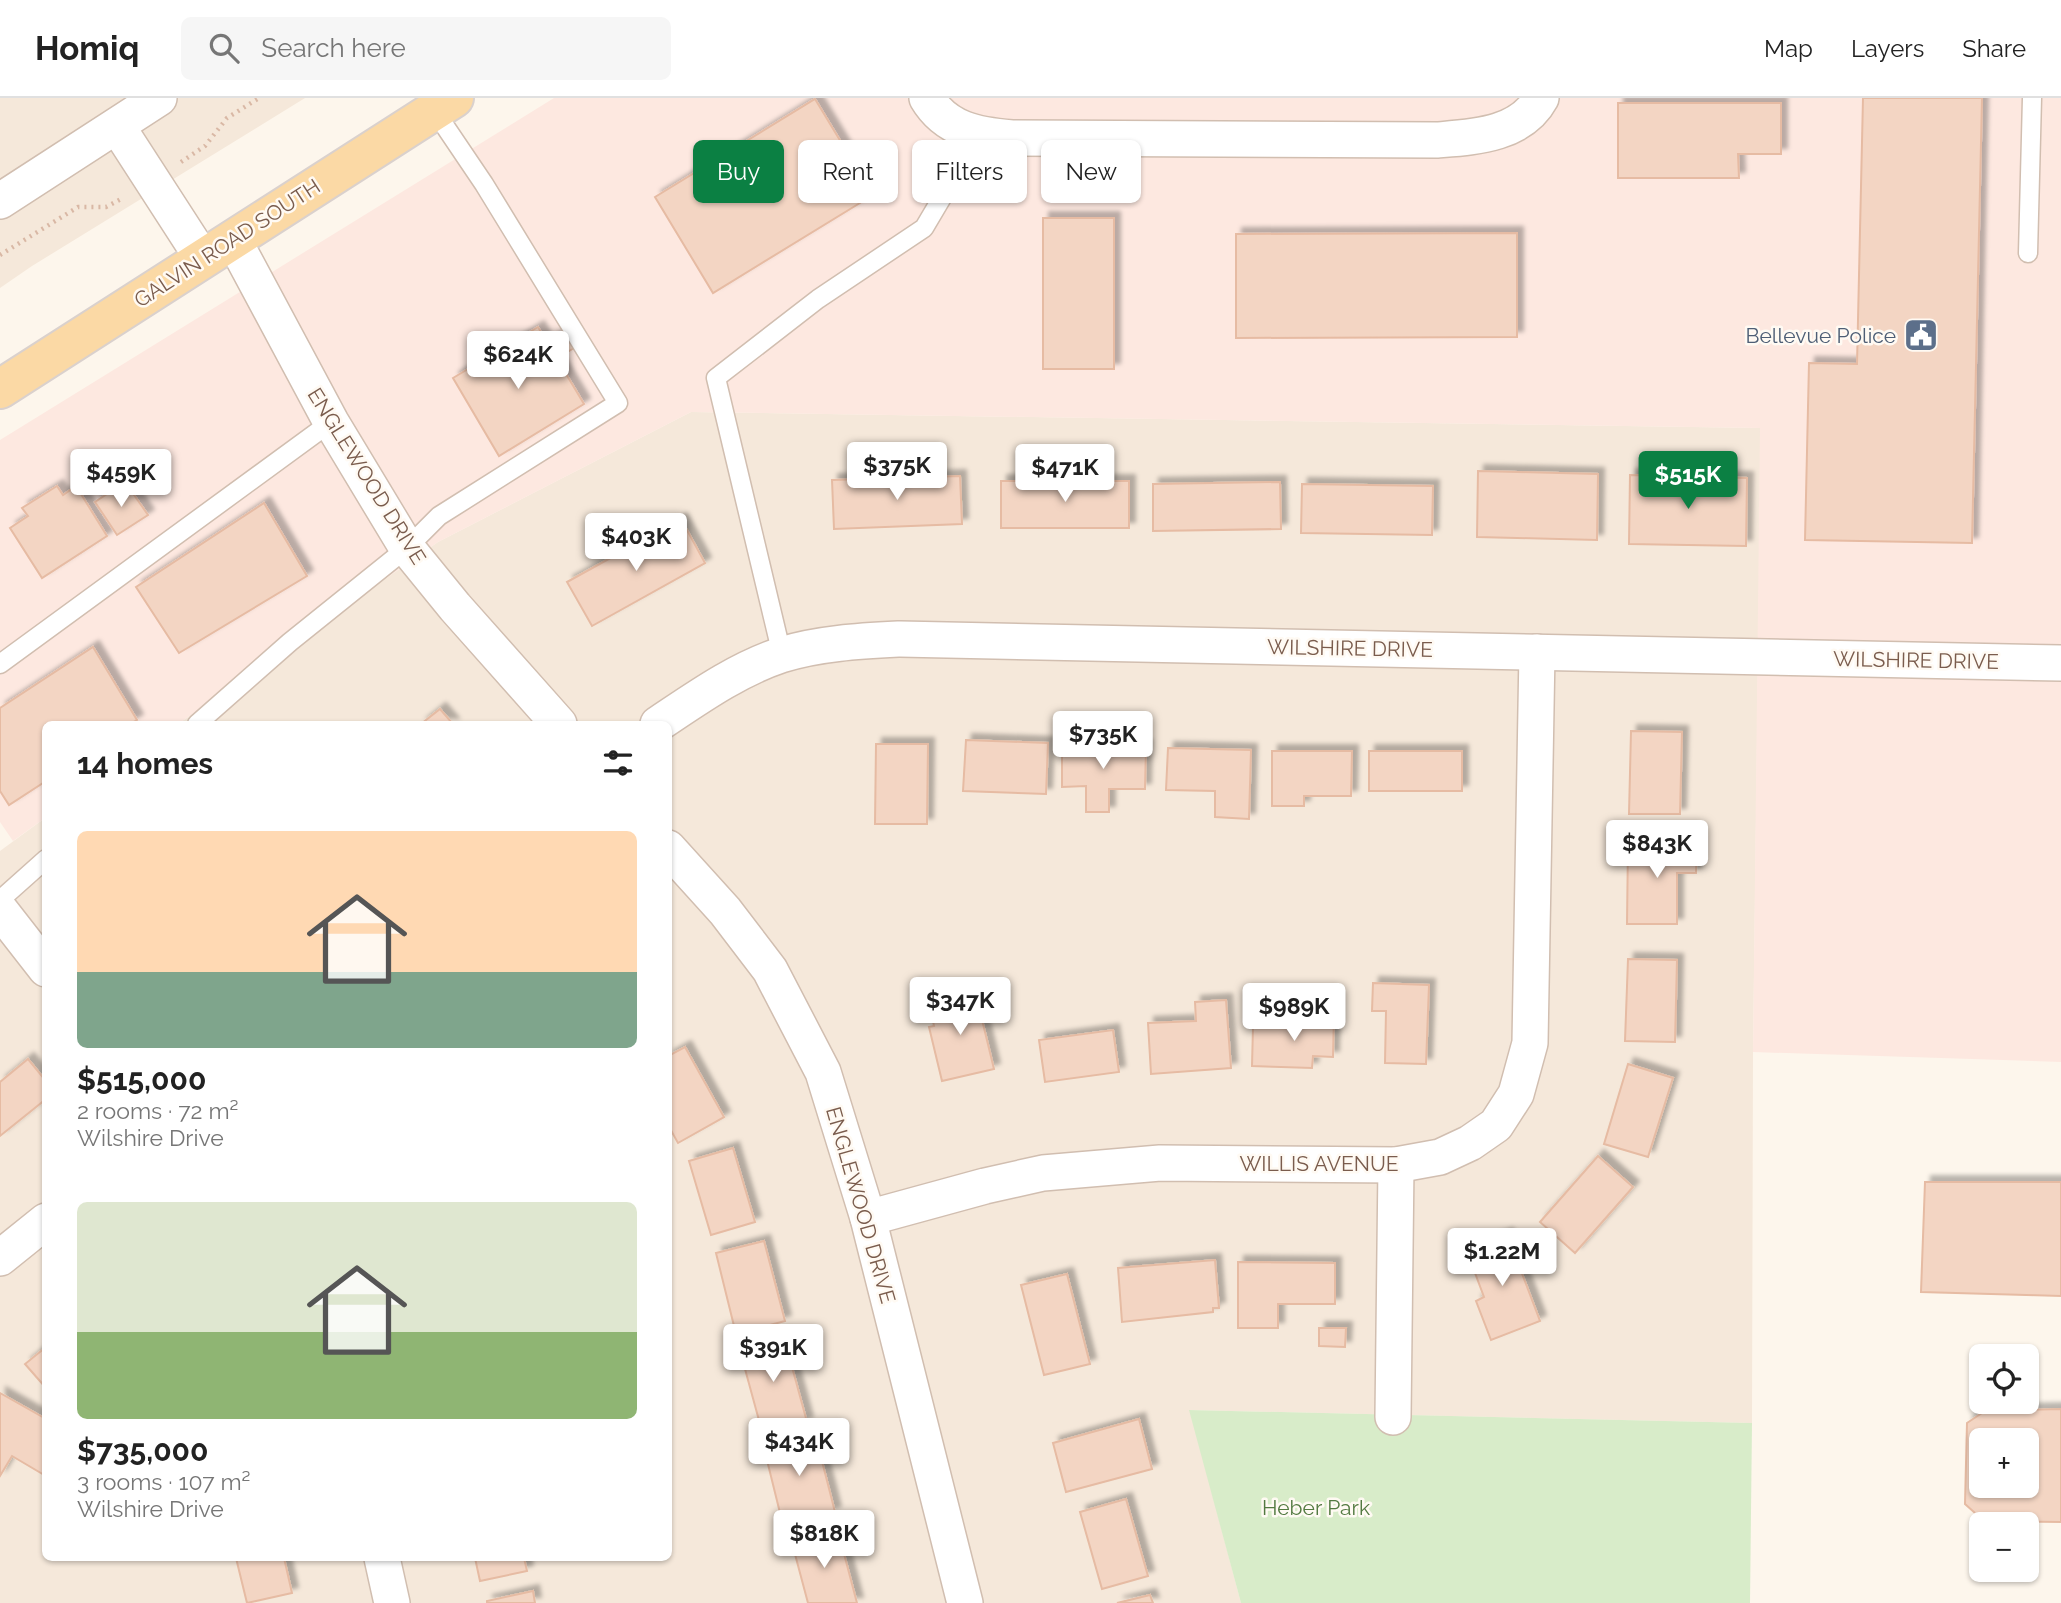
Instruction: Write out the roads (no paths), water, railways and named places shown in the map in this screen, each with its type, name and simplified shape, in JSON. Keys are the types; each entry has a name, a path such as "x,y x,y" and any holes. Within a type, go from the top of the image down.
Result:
{"main road":[{"name":"GALVIN ROAD SOUTH","path":"0,389 444,104"}],"street":[{"path":"0,201 159,98"},
{"path":"927,98 952,125 979,135 1012,138 1437,140 1472,137 1502,130 1521,121 1541,98"},
{"name":"ENGLEWOOD DRIVE","path":"117,126 218,249 331,422 407,548 455,607 556,721"},
{"name":"WILSHIRE DRIVE","path":"662,721 735,675 782,655 846,642 900,639 2061,663"},
{"name":"WILLIS AVENUE","path":"868,1218 1043,1173 1160,1163 1396,1165 1440,1157 1470,1143 1496,1125 1516,1094 1530,1043 1537,652"},
{"name":"ENGLEWOOD DRIVE","path":"672,852 725,911 770,970 823,1072 868,1218 965,1603"},
{"path":"0,911 42,964"},
{"path":"1393,1417 1396,1165"},
{"path":"0,1258 42,1224"},
{"path":"383,1561 392,1603"}],"lane":[{"path":"2028,253 2032,98"},
{"path":"200,721 290,642 407,548 439,516 618,402 484,184 444,104"},
{"path":"782,655 716,378 818,299 924,228 979,135"},
{"path":"0,664 331,422"},
{"path":"0,900 42,863"}],"place":[{"name":"Bellevue Police","path":"1921,335"}],"park label":[{"name":"Heber Park","path":"1316,1507"}]}
